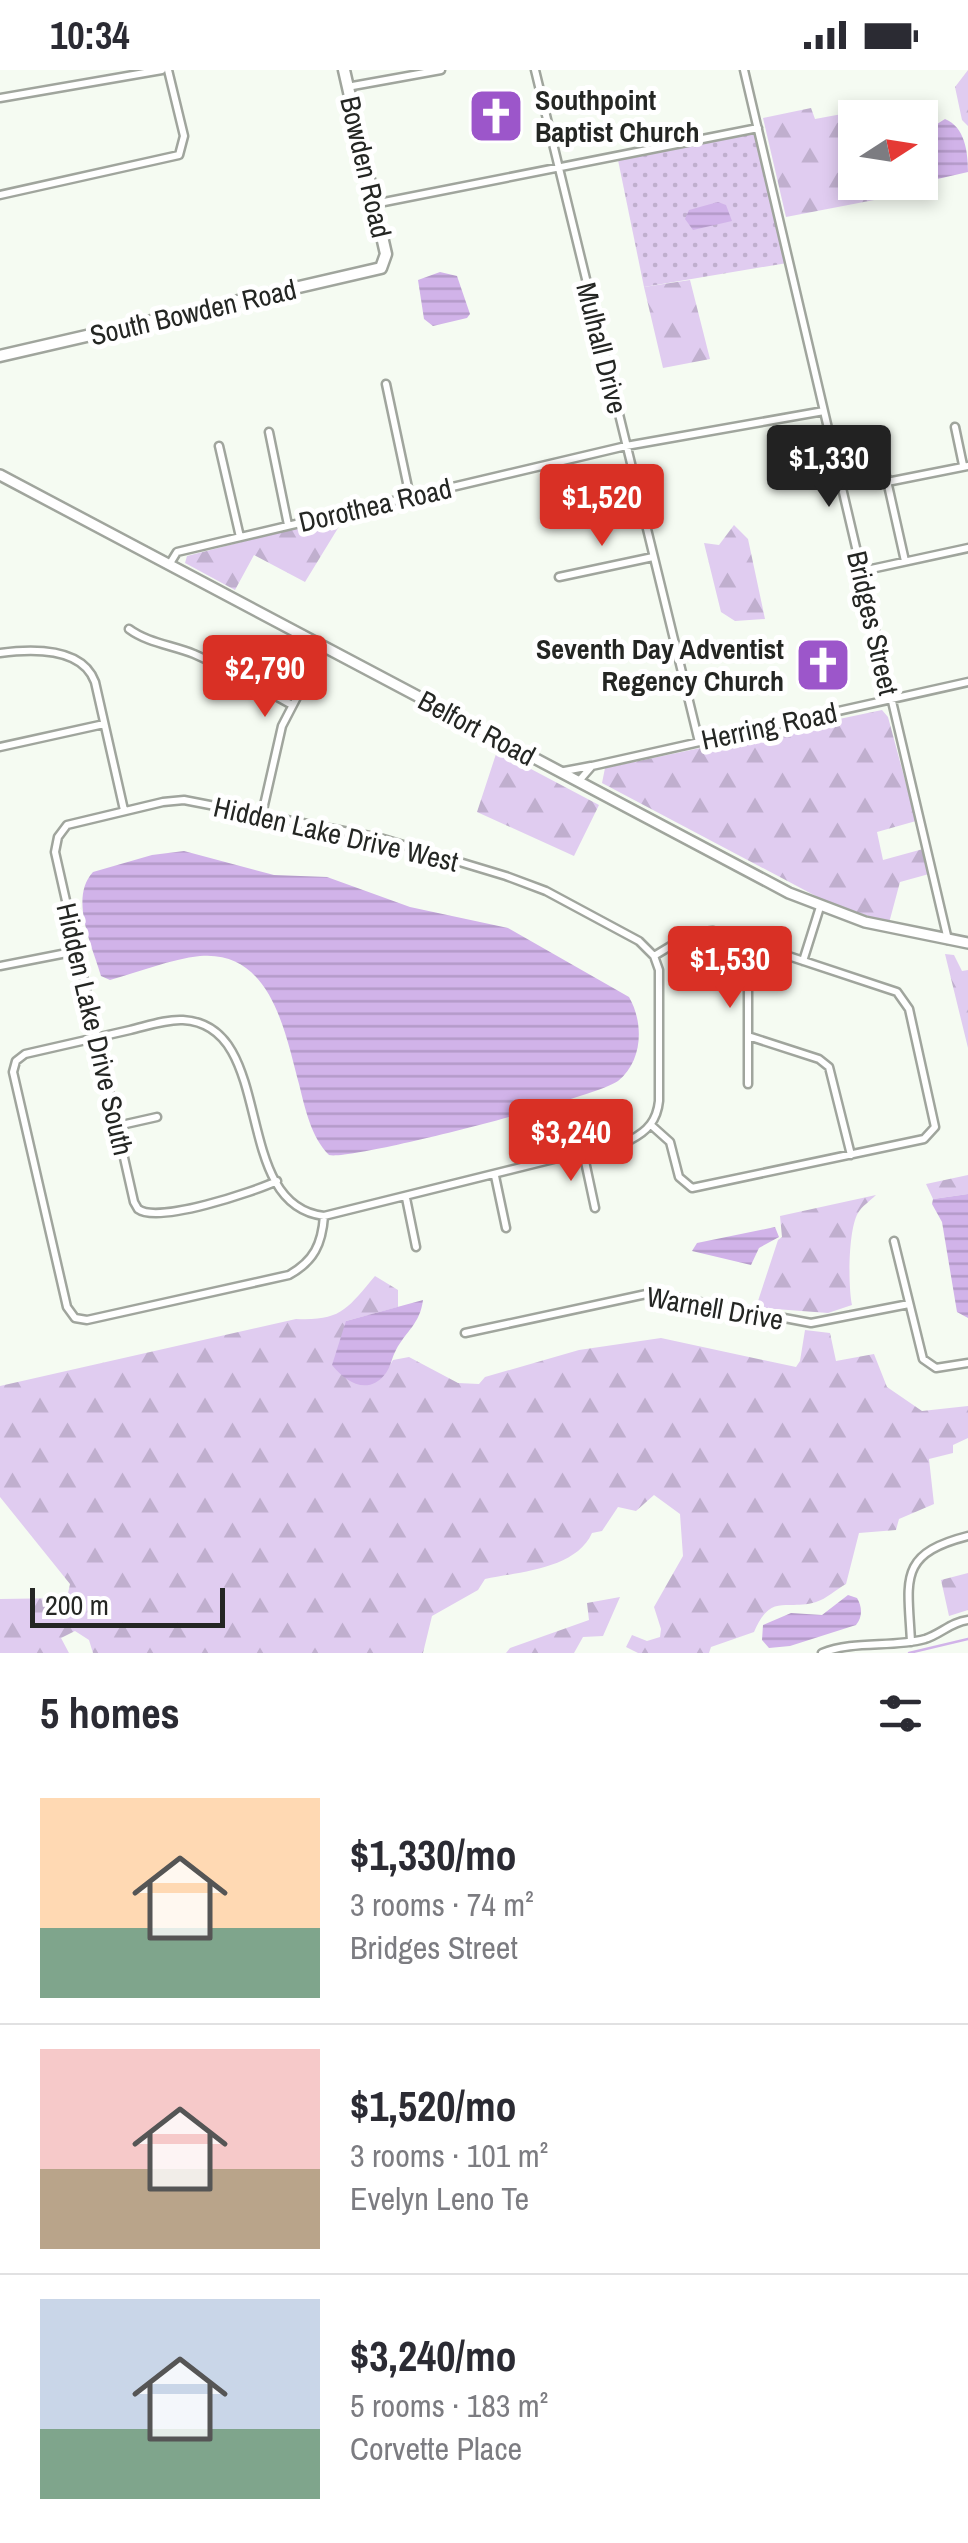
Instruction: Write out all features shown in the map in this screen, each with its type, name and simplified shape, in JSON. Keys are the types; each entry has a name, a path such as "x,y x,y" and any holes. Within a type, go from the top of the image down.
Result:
{"main road":[{"name":"Bowden Road","path":"344,70 386,254 384,264"},
{"name":"South Bowden Road","path":"0,356 374,270 384,264"}],"street":[{"path":"0,98 165,70 184,136 182,151 174,157 0,195"},
{"path":"348,87 442,70"},
{"name":"Mulhall Drive","path":"535,70 698,742"},
{"name":"Bridges Street","path":"744,70 948,941"},
{"path":"374,204 758,128"},
{"path":"386,384 410,497"},
{"name":"Dorothea Road","path":"170,565 176,552 288,525 626,446 824,411"},
{"path":"886,482 966,466 955,428"},
{"path":"269,432 288,525"},
{"path":"879,445 905,562"},
{"path":"218,446 240,537"},
{"name":"Belfort Road","path":"0,475 820,907 865,922 968,943"},
{"path":"861,572 968,548"},
{"path":"559,578 654,557"},
{"path":"128,629 141,638 211,662 292,704"},
{"path":"262,814 277,739 324,646"},
{"path":"0,653 41,652 82,662 95,682 124,810"},
{"name":"Herring Road","path":"558,772 968,682"},
{"path":"0,747 104,724"},
{"path":"578,782 592,766"},
{"name":"Hidden Lake Drive West","path":"61,832 76,821 163,802 192,801 380,838 528,884 638,941 654,956"},
{"name":"Hidden Lake Drive South","path":"61,832 55,852 134,1202 143,1213 154,1214 251,1193 278,1181"},
{"path":"803,961 820,907"},
{"path":"324,1216 322,1239 315,1254 289,1276 80,1320 71,1314 59,1271 13,1072 16,1061 24,1054 184,1020 205,1025 224,1037 236,1054 256,1130 278,1181 294,1206 324,1216 630,1140 651,1125 659,1100 660,978 654,956 700,931 713,931 891,989 902,997 935,1121 933,1131 924,1138 692,1188 679,1177 670,1142 651,1125"},
{"path":"748,1084 748,972 756,945"},
{"path":"0,966 77,951"},
{"path":"748,1036 818,1059 830,1068 852,1155"},
{"path":"117,1126 157,1117"},
{"path":"583,1152 596,1208"},
{"path":"494,1176 506,1228"},
{"path":"406,1198 416,1247"},
{"path":"894,1241 920,1353 928,1364 943,1369 968,1363"},
{"name":"Warnell Drive","path":"465,1333 652,1292 811,1323 909,1304"},
{"path":"911,1642 908,1587 914,1567 932,1547 968,1536"},
{"path":"822,1653 842,1647 911,1642 968,1620"}],"green space":[{"path":"968,70 968,126 962,120 955,87"},
{"path":"811,108 815,119 838,115 838,200 874,200 786,217 763,118"},
{"path":"754,133 787,263 644,287 618,160"},
{"path":"690,280 710,359 663,368 644,287"},
{"path":"346,515 305,582 254,555 235,590 185,563 187,556"},
{"path":"734,525 748,539 765,619 735,621 721,612 704,543 719,545"},
{"path":"882,710 888,717 916,821 877,832 883,860 923,849 929,874 900,882 889,923 827,902 602,783 605,768"},
{"path":"497,751 599,805 574,856 477,812"},
{"path":"945,954 954,955 962,971 968,970 968,1048"},
{"path":"968,1175 968,1194 933,1199 926,1184"},
{"path":"876,1195 858,1213 852,1232 852,1305 828,1313 762,1308 758,1301 782,1237 780,1216"},
{"path":"375,1276 398,1290 398,1307 346,1321 384,1375 393,1360 409,1357 458,1383 479,1384 485,1377 579,1350 661,1338 796,1367 805,1330 830,1333 836,1361 874,1354 887,1387 922,1411 968,1406 968,1438 953,1445 953,1453 929,1459 934,1504 899,1519 896,1530 859,1533 846,1584 816,1602 773,1607 754,1632 711,1647 709,1653 638,1653 626,1647 632,1635 647,1641 660,1637 654,1607 683,1556 680,1514 654,1495 636,1511 618,1507 602,1531 592,1533 584,1545 560,1562 485,1579 478,1590 432,1616 423,1653 93,1653 89,1640 75,1631 61,1638 69,1653 0,1653 0,1599 67,1598 70,1584 0,1497 0,1386 296,1319 323,1318 350,1305"},
{"path":"968,1573 968,1610 949,1616 941,1580"},
{"path":"620,1597 603,1636 583,1637 574,1653 506,1653 510,1648 589,1620 587,1603"}],"shaded area":[{"path":"945,119 961,134 968,172 938,179 938,123"},
{"path":"718,202 726,205 732,221 693,230 685,219 689,210"},
{"path":"440,272 457,276 470,314 433,326 424,319 418,280"},
{"path":"184,851 274,875 327,877 410,907 508,928 629,997 639,1030 632,1063 618,1081 567,1100 425,1138 329,1155 310,1122 288,1041 271,998 243,966 224,958 200,956 110,980 101,976 83,908 86,883 93,872 152,855"},
{"path":"968,1194 968,1318 957,1312 942,1222 932,1204 933,1199"},
{"path":"775,1227 779,1237 759,1248 751,1265 692,1251 697,1243"},
{"path":"423,1300 416,1321 379,1380 365,1385 351,1382 332,1365 346,1321"},
{"path":"848,1595 860,1604 861,1615 856,1625 790,1646 769,1648 762,1640 763,1625 791,1613 822,1615"}],"waterway":[{"path":"909,1653 968,1639"}],"place":[{"name":"Southpoint Baptist Church","path":"496,116"},
{"name":"Seventh Day Adventist Regency Church","path":"823,665"}]}
